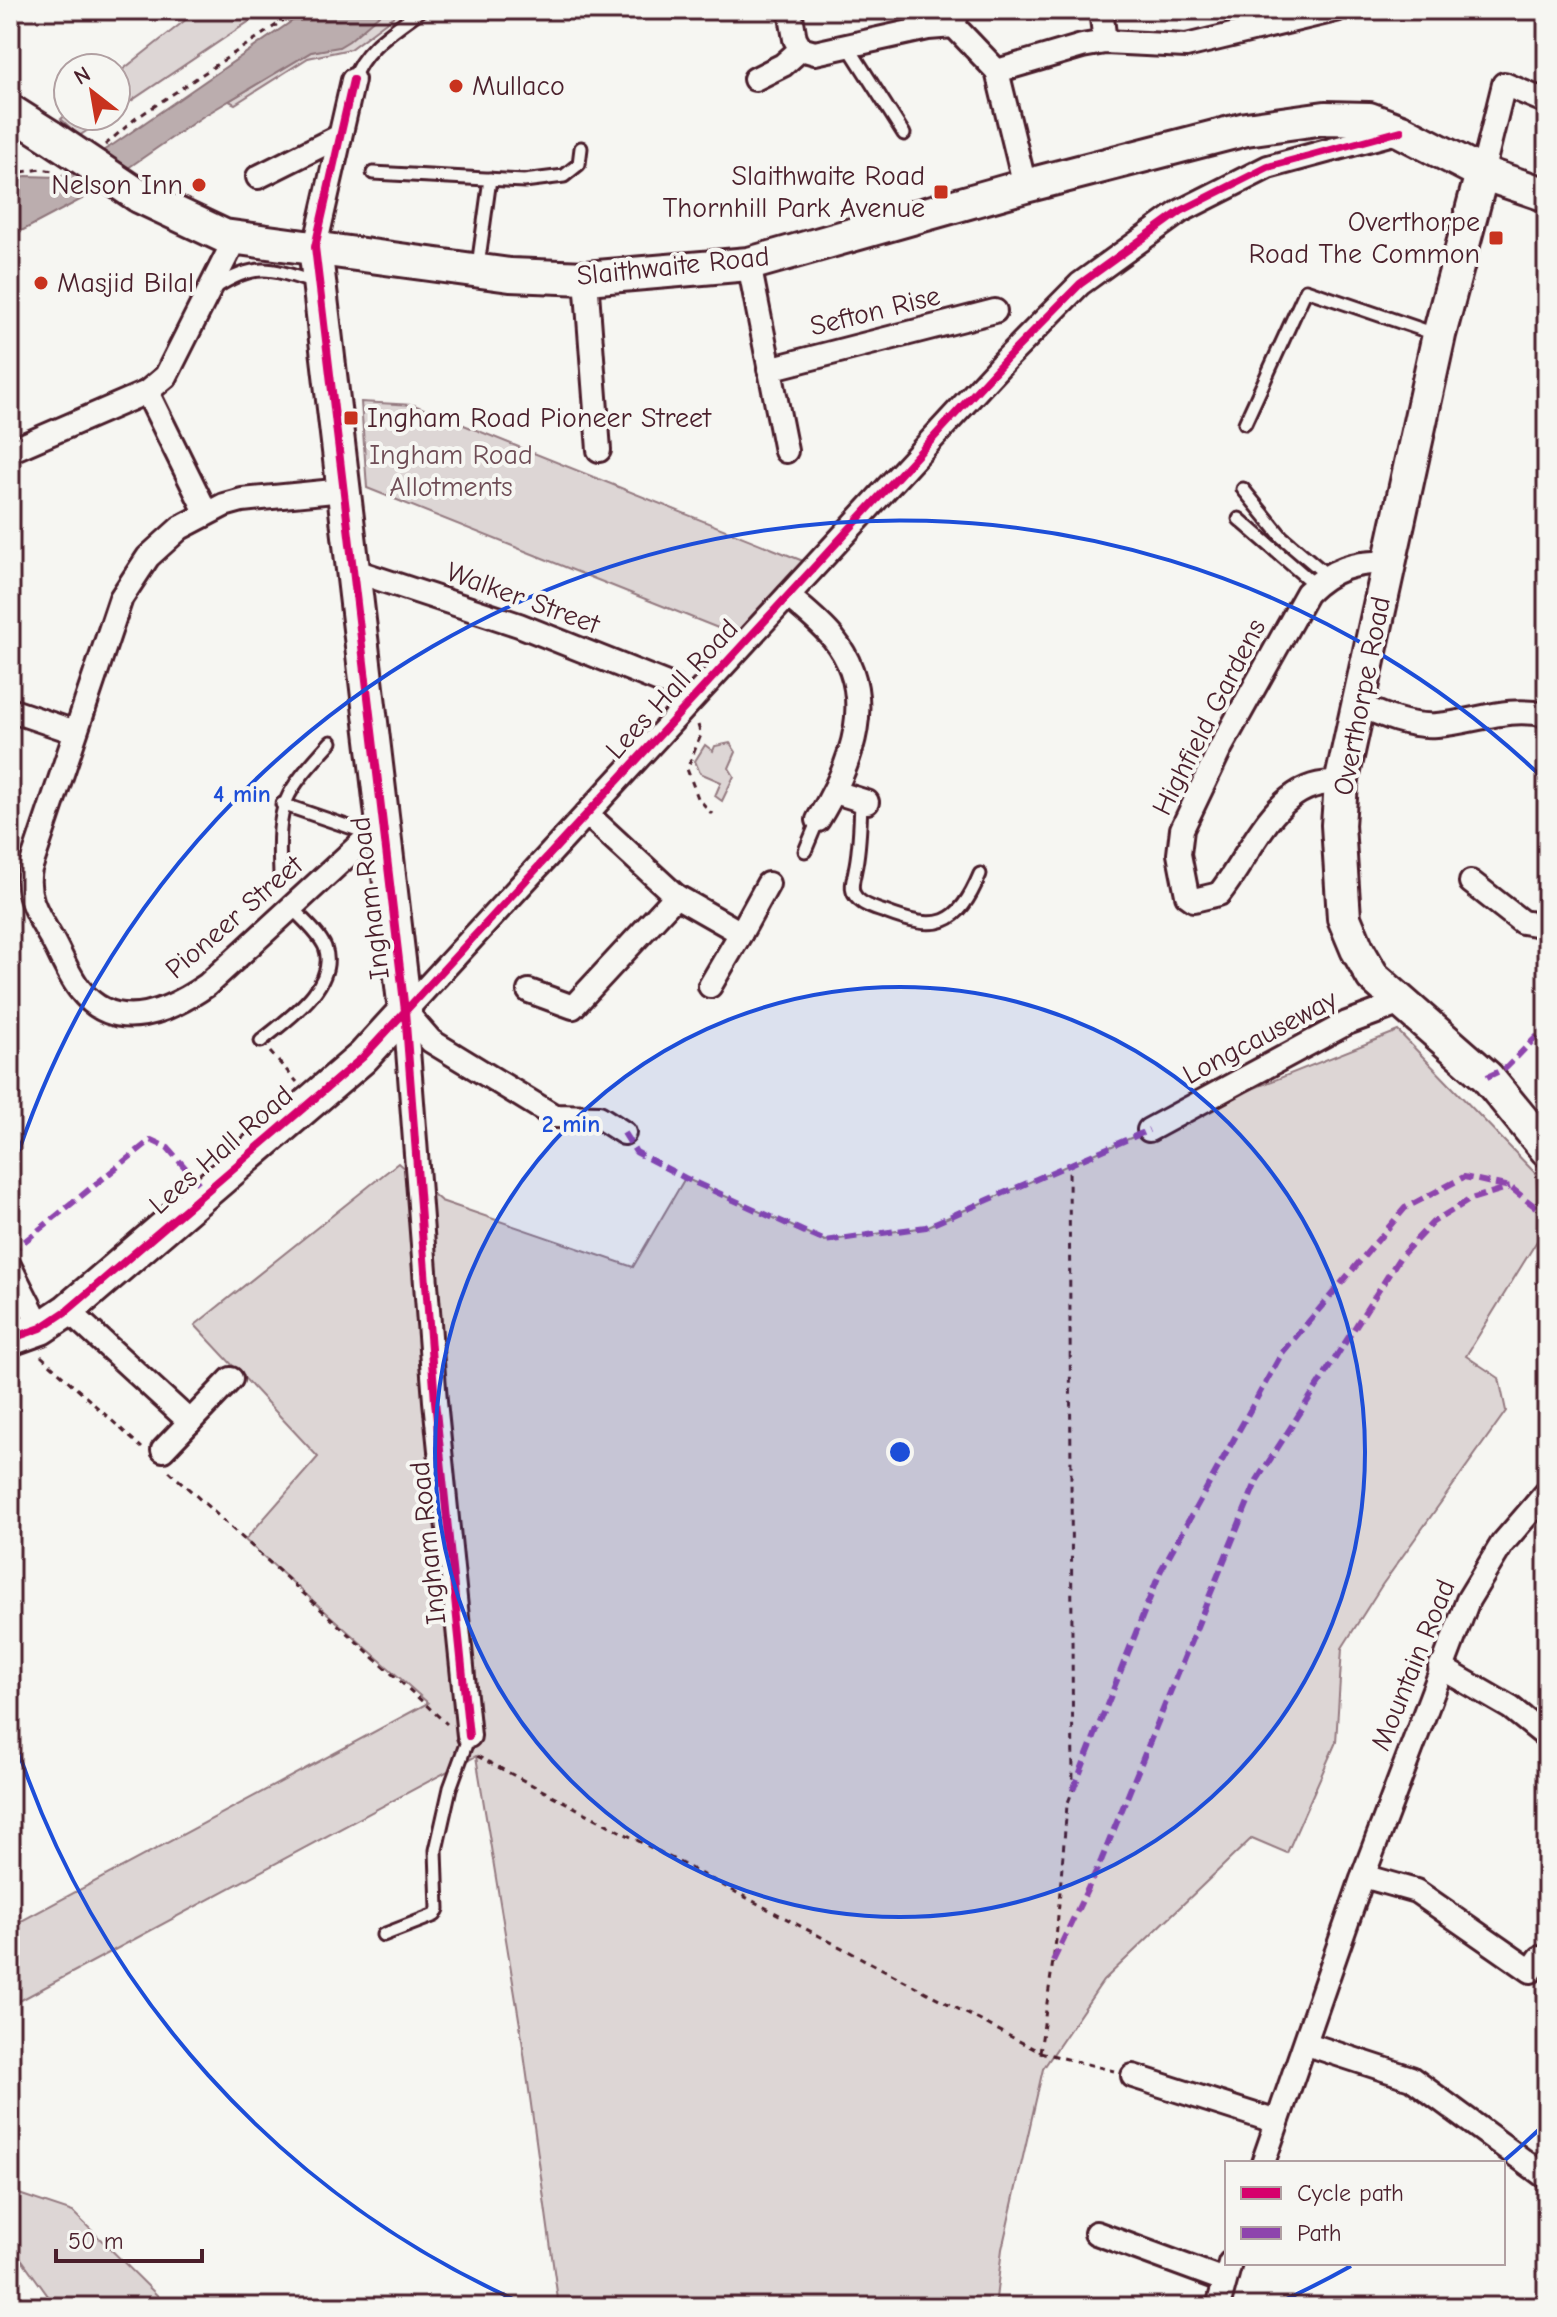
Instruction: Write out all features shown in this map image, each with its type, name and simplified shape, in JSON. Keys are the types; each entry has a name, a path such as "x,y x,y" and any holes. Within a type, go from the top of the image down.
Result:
{"street":[{"path":"790,10 795,39 801,49 815,53 956,18 997,71 1025,186"},
{"path":"1101,10 1105,42"},
{"path":"997,71 1105,42 1186,46 1250,20 1336,10"},
{"path":"755,79 783,65 801,49"},
{"path":"315,247 353,80"},
{"path":"1482,173 1504,84 1547,102"},
{"name":"Slaithwaite Road","path":"10,111 139,196 224,236 477,271 586,278 749,264 1025,186 1246,129 1325,118 1369,119 1401,131 1482,173 1547,195"},
{"name":"Lees Hall Road","path":"24,1335 68,1310 363,1057 1005,360 1080,284 1181,211 1268,167 1401,131"},
{"path":"258,177 340,136"},
{"name":"Overthorpe Road","path":"1482,173 1439,335 1341,784 1338,825 1344,918 1373,977 1487,1077 1547,1150"},
{"path":"10,451 147,392 166,376 236,237"},
{"name":"Ingham Road","path":"315,247 344,490 377,828 405,1011 435,1401 468,1741"},
{"path":"749,264 786,451"},
{"path":"586,278 599,450"},
{"name":"Sefton Rise","path":"769,369 995,311"},
{"path":"147,392 206,512"},
{"name":"Pioneer Street","path":"344,490 242,500 206,512 163,542 128,586 75,732 30,869 28,890 81,991 92,1001 120,1014 135,1016 176,1006 207,985 377,828"},
{"path":"1322,580 1354,563 1389,563"},
{"name":"Walker Street","path":"352,570 519,625 672,686"},
{"name":"Highfield Gardens","path":"1322,580 1307,593 1221,747 1182,829 1179,854 1187,895 1194,900 1219,894 1277,809 1299,791 1323,781 1341,784"},
{"path":"788,596 834,639 855,682 858,726 835,792 818,820"},
{"path":"1359,705 1411,724 1436,725 1520,710 1547,715"},
{"path":"10,710 75,732"},
{"path":"835,792 864,802"},
{"path":"587,814 676,896 741,933"},
{"path":"1471,882 1522,922 1547,926"},
{"path":"710,986 768,884"},
{"path":"529,991 573,1007 676,896"},
{"name":"Longcauseway","path":"1149,1130 1347,1023 1401,1003"},
{"path":"405,1011 431,1041 554,1116 599,1117 624,1133"},
{"path":"10,1267 24,1335"},
{"path":"68,1310 190,1422"},
{"path":"160,1458 231,1379"},
{"name":"Mountain Road","path":"1264,2161 1307,2044 1363,1876 1468,1600 1502,1544 1547,1492"},
{"path":"1440,1667 1511,1708 1547,1737"},
{"path":"1363,1876 1416,1891 1531,1971 1540,1958"},
{"path":"1307,2044 1411,2078 1547,2178"},
{"path":"1133,2076 1277,2122"},
{"path":"1096,2233 1227,2272 1218,2307"}],"lane":[{"path":"353,80 358,63 370,50 421,10"},
{"path":"848,46 904,134"},
{"path":"373,173 524,181 564,176 579,164 581,148"},
{"path":"477,271 490,179"},
{"path":"208,293 229,279 269,268 320,285"},
{"path":"1245,423 1306,290 1439,335"},
{"path":"1243,489 1322,580"},
{"path":"1239,519 1322,580"},
{"path":"280,874 278,823 282,804 293,784 331,742"},
{"path":"864,802 852,886 854,894 863,903 925,925 941,923 969,901 980,874"},
{"path":"282,804 377,828"},
{"path":"805,851 818,820"},
{"path":"261,1041 306,1002 321,983 327,959 324,945 292,908"},
{"path":"383,1935 435,1915 438,1909 436,1850 450,1788 468,1741"}],"path":[{"path":"94,154 135,119 299,10"},
{"path":"10,174 41,169 59,171"},
{"path":"684,710 701,730 687,769 698,798 712,814"},
{"path":"261,1041 312,1100"},
{"path":"1040,2052 1056,1940 1067,1805 1073,1790 1069,1164"},
{"path":"24,1335 428,1703 468,1741 477,1755 1040,2052 1133,2076"}],"green space":[{"path":"204,10 266,10 132,100 132,62 188,18"},
{"path":"385,10 402,10 350,49 308,58 235,104 229,101 311,52 339,46"},
{"name":"Ingham Road Allotments","path":"361,402 414,405 803,561 738,636 367,488"},
{"path":"730,743 736,752 729,768 734,776 722,801 715,796 721,782 700,773 695,761 705,745 713,751 715,746"},
{"path":"1398,1031 1536,1174 1540,1236 1466,1356 1499,1378 1506,1411 1382,1585 1342,1648 1336,1742 1287,1853 1252,1838 1103,1981 1043,2069 1002,2249 995,2307 559,2307 520,2025 476,1756 10,2006 10,1927 428,1703 245,1540 318,1457 195,1325 398,1163 441,1201 633,1267 685,1178 825,1241 926,1227 1149,1130"},
{"path":"10,2191 73,2212 169,2307 56,2307 10,2243"}],"shaded area":[{"path":"308,10 385,10 349,41 339,47 311,52 202,117 86,197 10,237 10,180 26,176 59,177 132,132"}],"marked path":[{"path":"1487,1077 1506,1068 1547,1026"},
{"path":"624,1133 636,1152 685,1178 825,1241 926,1227 1149,1130"},
{"path":"10,1253 151,1140 168,1148 207,1193"},
{"path":"1073,1790 1161,1570 1282,1353 1405,1208 1464,1177 1510,1187 1547,1216"},
{"path":"1053,1961 1101,1861 1257,1480 1400,1257 1433,1222 1471,1199 1510,1187"}],"cycle path":[{"path":"353,80 315,247 405,1011 435,1401 469,1736"},
{"path":"10,1339 41,1328 68,1310 363,1057 1005,360 1080,284 1181,211 1268,167 1401,131"}],"place":[{"name":"Mullaco","path":"456,86"},
{"name":"Nelson Inn","path":"199,185"},
{"name":"Slaithwaite Road Thornhill Park Avenue","path":"941,192"},
{"name":"Overthorpe Road The Common","path":"1496,238"},
{"name":"Masjid Bilal","path":"41,283"},
{"name":"Ingham Road Pioneer Street","path":"351,418"}]}
